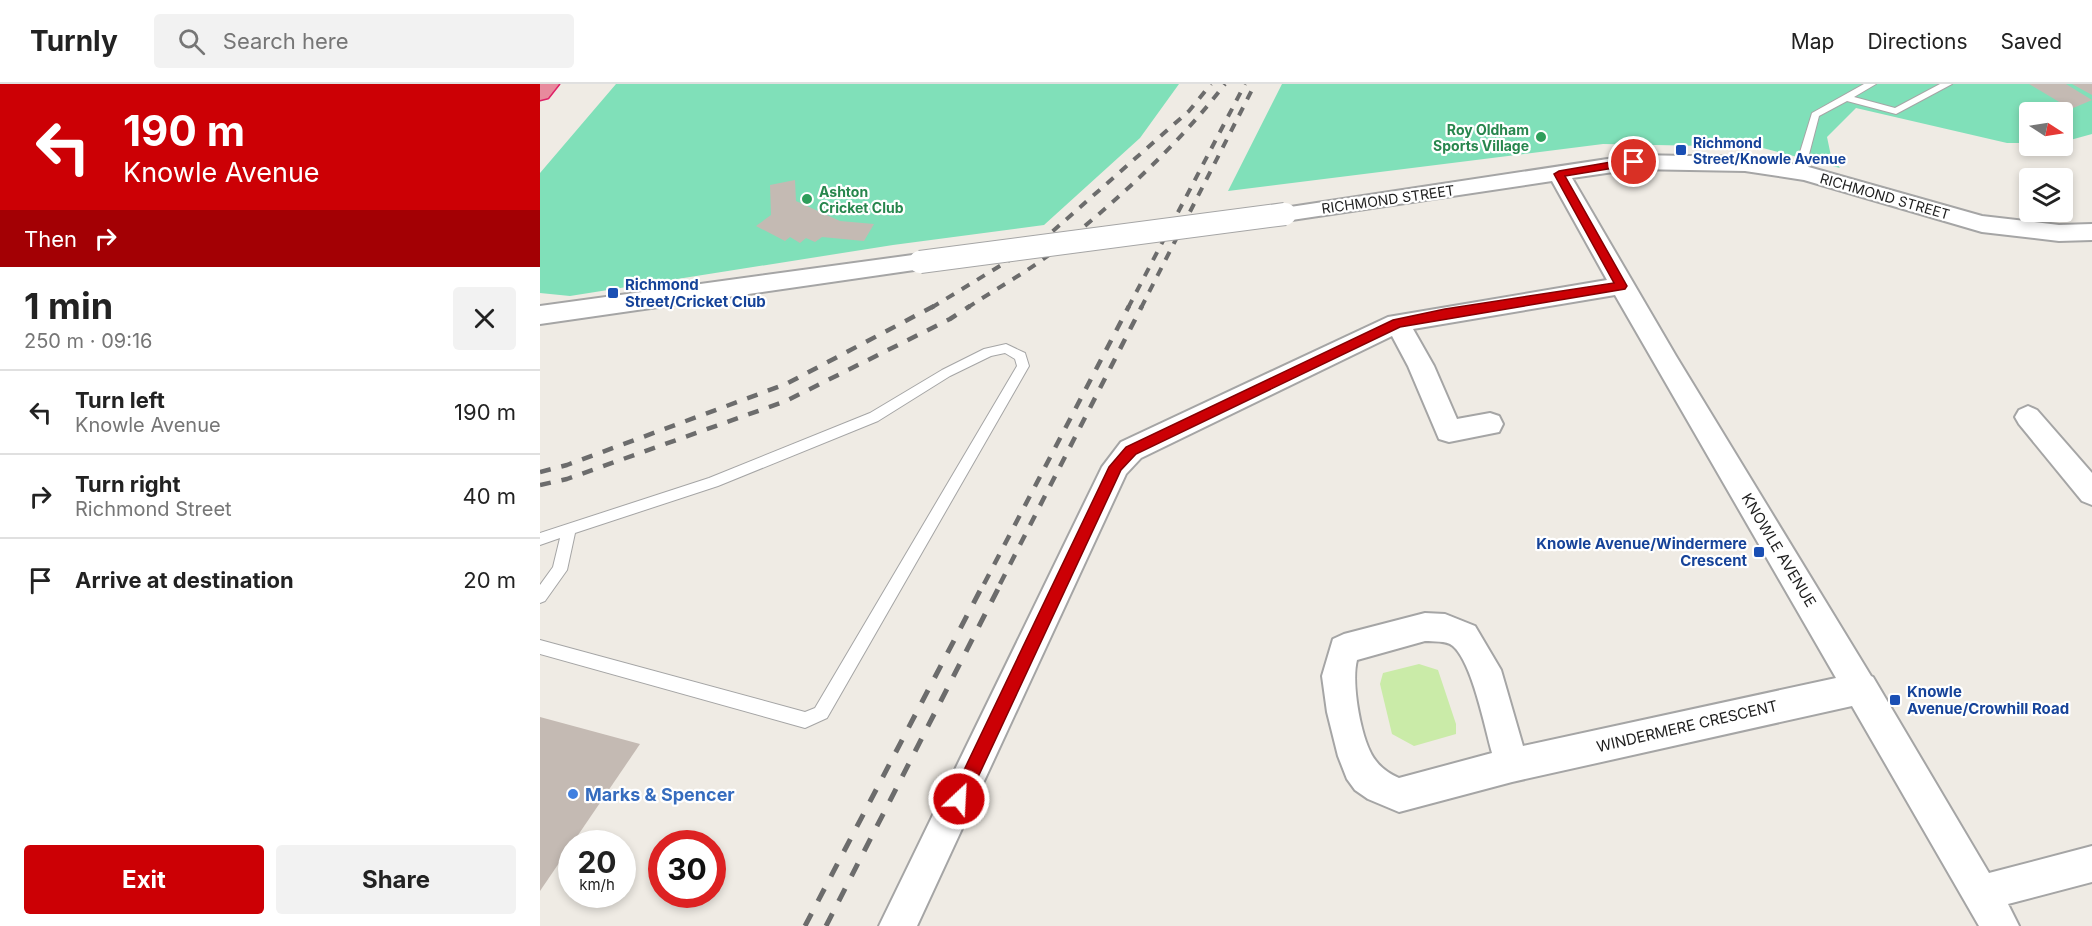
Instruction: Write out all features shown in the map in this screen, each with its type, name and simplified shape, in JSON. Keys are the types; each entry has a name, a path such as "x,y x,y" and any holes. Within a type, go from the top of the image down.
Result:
{"highway":[{"path":"540,93 548,84"}],"street":[{"name":"RICHMOND STREET","path":"540,315 920,261 1285,214 1634,162 1745,164 1805,173 1982,224 2058,233 2092,232"},
{"name":"KNOWLE AVENUE","path":"1559,174 1621,286 1862,688 2000,926"},
{"path":"898,926 1116,467 1131,450 1397,323 1621,286"},
{"path":"1397,323 1421,366 1449,431 1490,424"},
{"path":"2028,417 2092,493"},
{"name":"WINDERMERE CRESCENT","path":"1512,765 1485,670 1464,636 1445,628 1425,627 1344,649 1338,674 1350,739 1362,773 1381,789 1399,795 1512,765 1862,688"},
{"path":"1981,893 2092,864"}],"lane":[{"path":"1805,173 1803,162 1815,115 1871,84"},
{"path":"1847,98 1896,111 1947,84"},
{"path":"540,539 713,482 874,417 988,352 1006,348 1021,356 1023,366 821,713 805,720 540,647"},
{"path":"540,596 560,570 569,530"}],"green space":[{"name":"Ashton Cricket Club","path":"616,84 1179,84 1140,138 1044,225 893,245 570,296 540,293 540,173"},
{"name":"Roy Oldham Sports Village","path":"1282,84 2092,84 2092,134 2073,139 2073,102 2019,102 2019,143 2007,143 1856,108 1827,137 1831,156 1840,168 1759,147 1603,144 1228,191"},
{"path":"1419,664 1438,670 1456,724 1456,734 1414,746 1392,734 1380,684 1383,673"}],"building":[{"path":"2029,84 2066,84 2092,100 2073,108 2073,102 2059,102"},
{"path":"2072,84 2092,84 2092,95"},
{"path":"795,180 796,201 840,221 874,224 864,241 822,237 815,242 806,238 800,243 790,237 785,241 756,226 771,215 770,185"},
{"name":"Marks & Spencer","path":"540,717 640,744 581,830 558,830 558,865 540,891"}],"railway":[{"path":"931,308 1044,239 1189,111 1211,84"},
{"path":"967,308 1048,255 1103,210 1168,149 1225,84"},
{"path":"1128,308 1245,84"},
{"path":"1141,308 1255,84"},
{"path":"540,472 567,465 786,384 934,306"},
{"path":"540,485 567,479 786,401 950,319 970,306"},
{"path":"984,584 1129,306"},
{"path":"1000,584 1142,306"},
{"path":"805,926 984,583"},
{"path":"826,926 1001,583"}],"place":[{"name":"Roy Oldham Sports Village","path":"1541,137"},
{"name":"Richmond Street/Knowle Avenue","path":"1681,150"},
{"name":"Ashton Cricket Club","path":"807,199"},
{"name":"Richmond Street/Cricket Club","path":"613,293"},
{"name":"Knowle Avenue/Windermere Crescent","path":"1759,552"},
{"name":"Knowle Avenue/Crowhill Road","path":"1895,700"},
{"name":"Marks & Spencer","path":"573,794"}],"route":[{"path":"959,799 1116,467 1131,450 1397,323 1621,286 1559,174 1634,162"}]}
